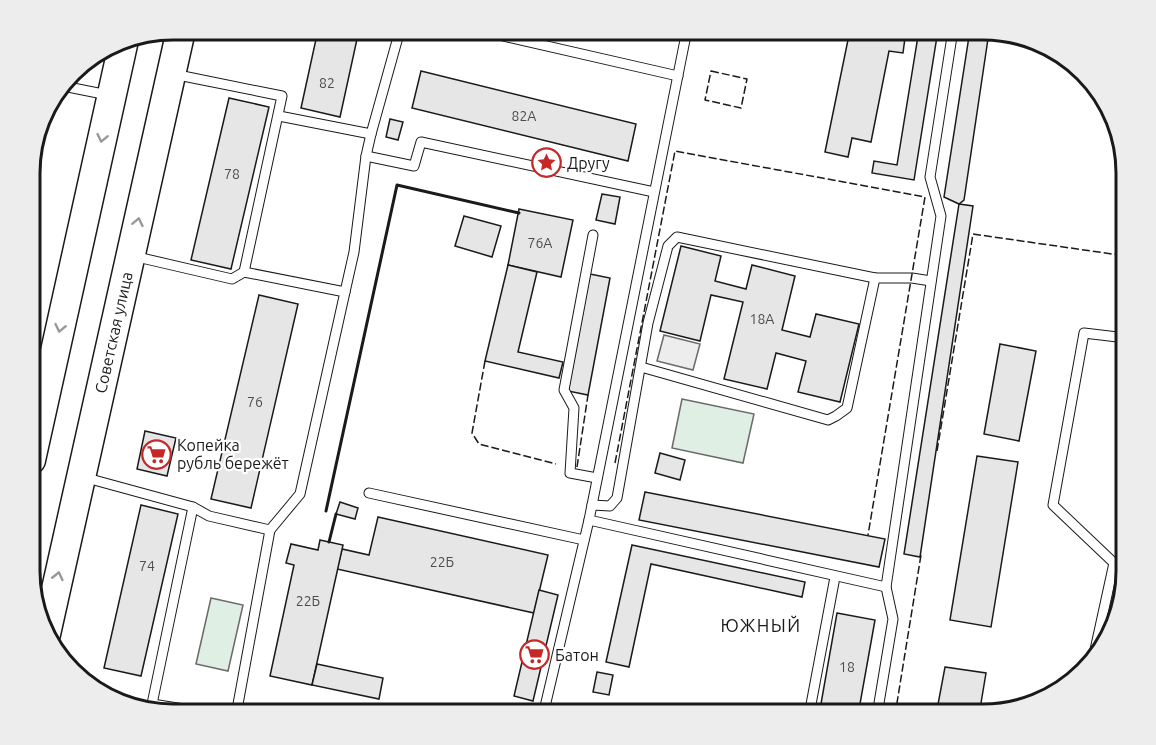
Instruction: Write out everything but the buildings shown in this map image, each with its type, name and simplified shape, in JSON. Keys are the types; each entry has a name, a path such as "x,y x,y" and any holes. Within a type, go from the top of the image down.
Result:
{"main road":[{"name":"Советская улица","path":"49,618 179,41"},
{"path":"40,419 121,52"}],"lane":[{"path":"546,704 589,520 685,40"},
{"path":"880,704 893,619 886,587 941,216 930,177 951,40"},
{"path":"238,704 270,530 300,494 354,252 366,156 397,41"},
{"path":"523,41 678,76"},
{"path":"171,74 282,96 244,272"},
{"path":"72,88 111,96"},
{"path":"279,116 371,134"},
{"path":"366,156 414,166 421,142 654,192"},
{"path":"592,236 564,390 574,408 570,473 597,478"},
{"path":"592,505 610,506 617,498 648,323 668,246 676,237 875,278 912,278 931,281"},
{"path":"131,256 232,279 244,272 345,292"},
{"path":"641,367 828,420 847,408 875,278"},
{"path":"1098,637 1114,563 1053,504 1084,333 1115,337"},
{"path":"81,477 193,507 209,516 270,530"},
{"path":"369,492 584,540"},
{"path":"152,703 193,507"},
{"path":"589,520 886,587"},
{"path":"811,704 835,577"}],"green space":[{"path":"682,399 754,414 743,463 672,448"},
{"path":"211,598 243,605 228,671 196,664"}],"shaded area":[{"path":"664,335 700,344 693,370 657,361"}],"fence":[{"path":"711,71 747,79 741,108 705,100 711,71"},
{"path":"615,463 675,151 925,197 868,535"},
{"path":"937,451 973,234 1115,254"},
{"path":"485,361 472,433 479,444 556,464"},
{"path":"577,467 588,395"},
{"path":"897,704 921,555"}],"wall":[{"path":"326,511 397,185 519,213"},
{"path":"329,542 336,514"}],"place":[{"name":"Другу","path":"546,163"},
{"name":"Копейка рубль бережёт","path":"156,454"},
{"name":"Батон","path":"534,655"}],"district":[{"name":"ЮЖНЫЙ","path":"761,625"}]}
